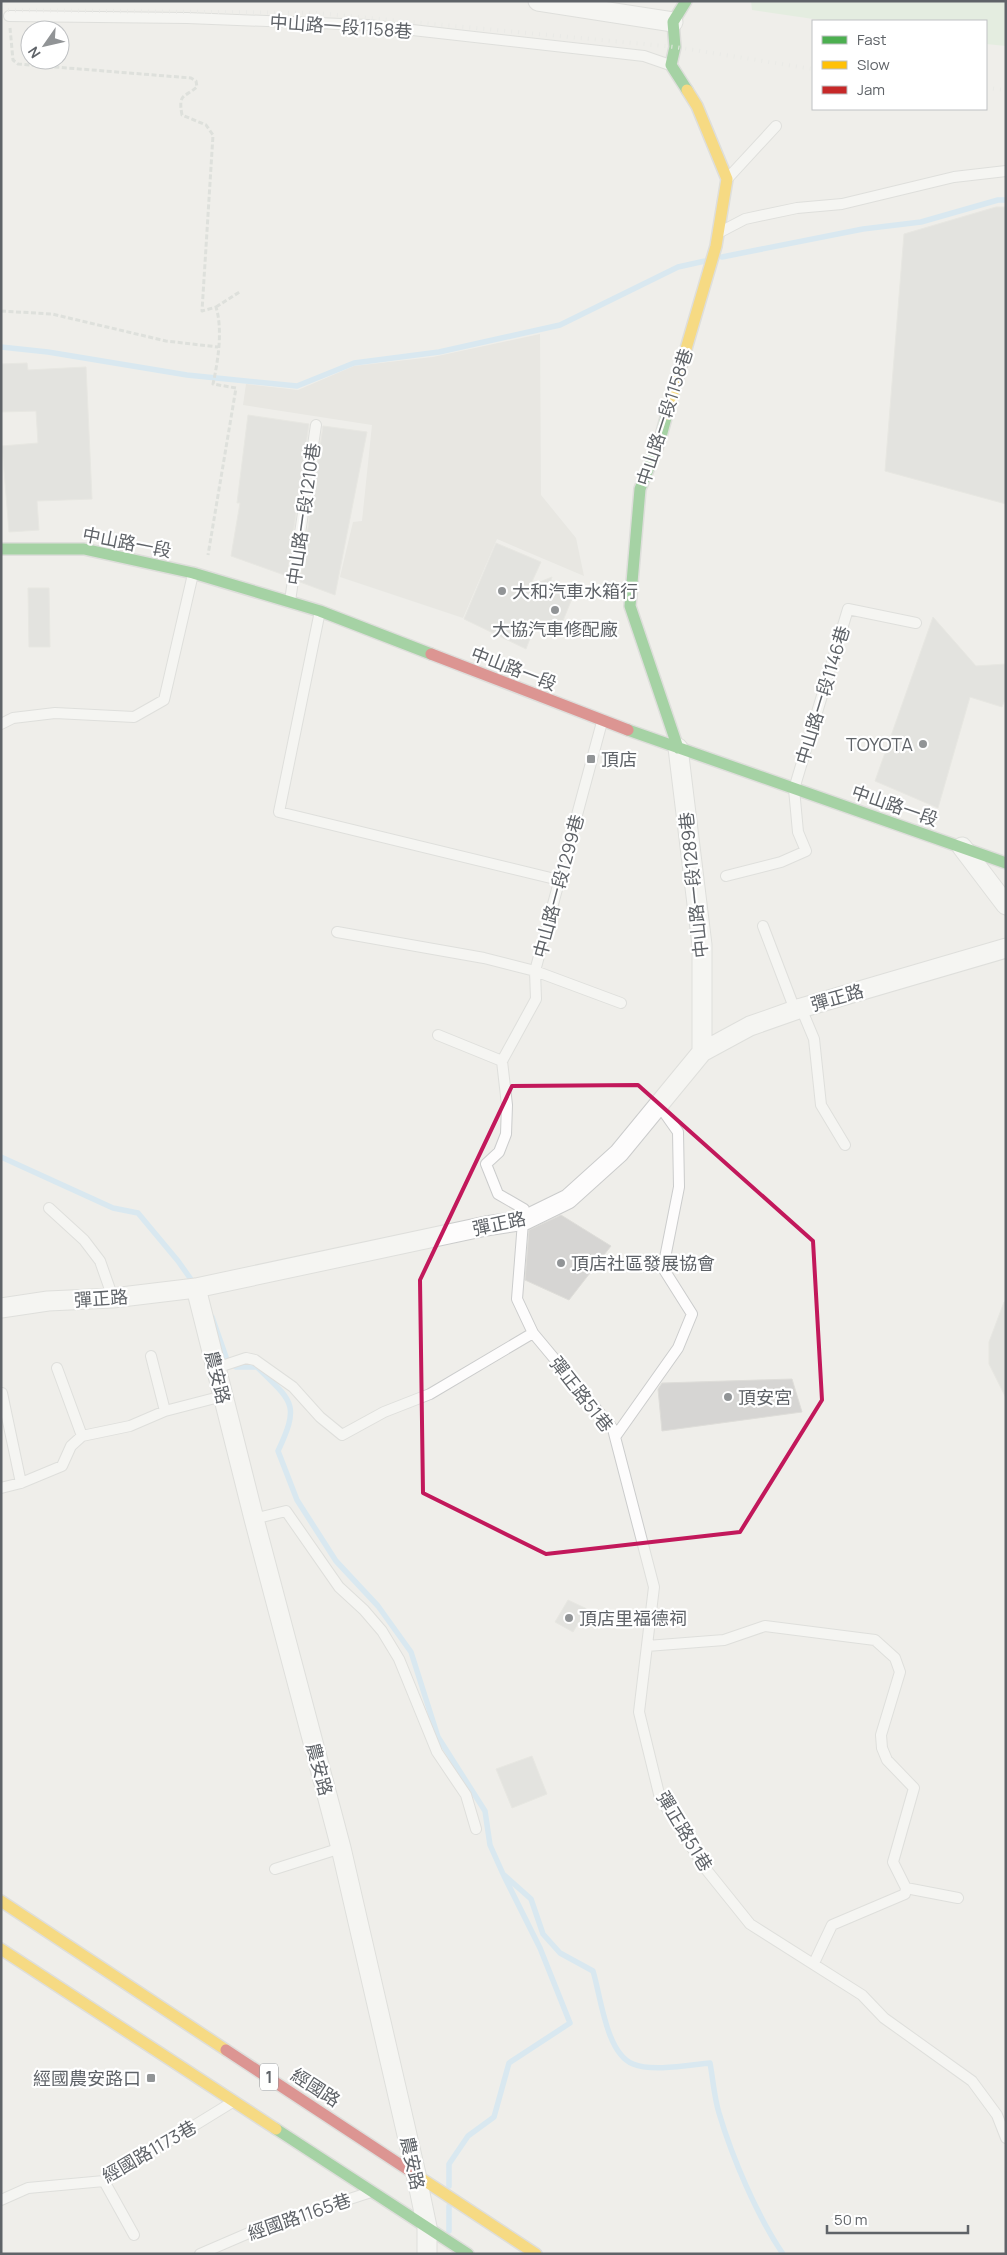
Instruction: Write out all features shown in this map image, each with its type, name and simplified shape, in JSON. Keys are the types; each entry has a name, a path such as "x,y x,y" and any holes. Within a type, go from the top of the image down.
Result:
{"street":[{"path":"538,1 674,22"},
{"path":"686,1 674,22 674,47 671,65 697,106 727,179"},
{"name":"中山路一段1158巷","path":"678,748 630,606 640,489 660,440 715,250 727,179"},
{"name":"中山路一段","path":"1,549 84,549 198,574 320,611 602,721 1006,863"},
{"name":"中山路一段1289巷","path":"678,748 702,946 702,1052"},
{"path":"962,847 1006,905"},
{"name":"彈正路","path":"1,1308 48,1301 113,1298 196,1288 466,1230 525,1220 568,1199 619,1154 702,1052 750,1026 798,1009 1006,948"},
{"name":"農安路","path":"196,1288 254,1519 342,1848 427,2226 427,2254"},
{"name":"經國路","path":"1,1901 536,2254"},
{"name":"1","path":"1,1949 468,2254"}],"lane":[{"name":"中山路一段1158巷","path":"9,16 187,18 368,25 644,56 671,65"},
{"path":"727,179 776,126"},
{"path":"718,232 745,219 797,208 842,204 954,177 1006,171"},
{"name":"中山路一段1210巷","path":"290,602 316,425"},
{"path":"1,724 13,718 55,713 134,717 164,700 198,574"},
{"name":"中山路一段1146巷","path":"794,789 848,609 916,623"},
{"path":"320,611 279,812 560,880"},
{"name":"中山路一段1299巷","path":"338,932 484,958 535,971 602,721"},
{"path":"726,876 781,862 806,851 798,832 794,789"},
{"path":"763,926 798,1009 814,1039 821,1105 845,1145"},
{"path":"525,1220 524,1209 498,1194 486,1164 499,1152 506,1134 507,1105 502,1061 536,998 535,971 621,1003"},
{"path":"438,1035 502,1061"},
{"path":"615,1437 678,1348 692,1314 663,1268 679,1187 678,1132 659,1105"},
{"path":"49,1208 84,1240 100,1261 113,1298"},
{"name":"彈正路51巷","path":"525,1220 517,1298 534,1333 613,1429 654,1587 639,1712 660,1798 705,1868 750,1924 862,1994 884,2018 972,2081 996,2115 1006,2138"},
{"path":"216,1368 246,1358 255,1360 293,1387 320,1417 342,1435 384,1412 430,1394 534,1333"},
{"path":"151,1356 165,1411"},
{"path":"57,1368 82,1436"},
{"path":"2,1393 21,1483"},
{"path":"1,1488 21,1483 62,1466 71,1446 82,1436 130,1426 165,1411 223,1396"},
{"path":"254,1519 286,1511 339,1587 364,1610 382,1632 399,1659 437,1752 466,1795 476,1829"},
{"path":"647,1646 724,1640 765,1626 875,1640 895,1658 900,1672 881,1735 882,1748 887,1760 914,1788 893,1862 906,1888 905,1894 832,1925 814,1963"},
{"path":"275,1870 342,1848"},
{"path":"906,1888 958,1898"},
{"name":"經國路1173巷","path":"1,2200 28,2188 104,2181 234,2101"},
{"path":"104,2181 134,2235"},
{"name":"經國路1165巷","path":"200,2254 258,2229 371,2192"}],"path":[{"path":"9,16 13,60 18,64 191,78 196,81 197,87 185,94 180,103 182,115 206,125 213,135 202,311 216,307 242,291"},
{"path":"198,574 236,388 213,384 217,368 218,347 218,315 216,307"},
{"path":"1,311 52,314 166,341 218,347"},
{"path":"584,1614 591,1626 650,1618"}],"highlighted area":[{"path":"638,1085 813,1241 822,1400 740,1532 546,1554 423,1493 420,1280 512,1086"}],"shaded area":[{"path":"540,334 541,495 576,538 584,576 497,539 463,618 340,577 353,522 362,521 372,425 243,405 246,384 298,390 354,366 433,357"}],"green space":[{"path":"751,1 1006,1 1006,46 987,44 987,20 820,20 752,10"}],"building":[{"path":"996,207 1006,207 1006,504 885,471 904,234"},
{"path":"27,363 28,370 86,367 92,499 37,501 39,530 9,532 2,446 38,443 36,411 1,412 1,364"},
{"path":"248,415 309,424 287,576 231,556 240,503 237,503"},
{"path":"323,426 367,432 335,595 300,582"},
{"name":"大和汽車水箱行","path":"496,543 541,562 530,586 552,577 549,586 573,596 558,633 535,625 526,649 464,619"},
{"path":"28,588 49,588 50,647 29,647"},
{"name":"TOYOTA","path":"933,617 976,666 1006,664 1006,697 1002,707 970,697 938,808 875,781"},
{"name":"頂店社區發展協會","path":"561,1215 611,1246 569,1300 525,1280 529,1230"},
{"path":"1004,1302 1006,1302 1006,1398 989,1364 989,1342"},
{"name":"頂安宮","path":"792,1379 802,1412 662,1431 658,1389 662,1383"},
{"name":"頂店里福德祠","path":"568,1600 587,1609 573,1632 555,1622"},
{"path":"532,1756 547,1794 512,1808 496,1769"}],"waterway":[{"path":"722,257 863,229 921,222 998,200 1006,200"},
{"path":"1,347 48,352 187,375 297,386 354,363 439,352 560,325 678,267 705,261"},
{"path":"1,1157 113,1208 138,1213 178,1261 195,1285"},
{"path":"212,1317 227,1360 236,1367 257,1367 279,1388 289,1404 291,1413 289,1423 278,1451 297,1500 336,1561 378,1606 411,1652 438,1737 485,1811 490,1845 503,1874 531,1899 543,1934 560,1953 593,1971 606,2023 616,2048 624,2058 633,2064 650,2068 710,2063 717,2107 724,2130 746,2186 773,2239 783,2254"},
{"path":"449,2186 449,2164 468,2136 494,2117 509,2063 570,2023 540,1948 504,1876"},
{"path":"449,2206 449,2231"}],"railway":[{"path":"1,10 317,13 675,47 812,69"},
{"path":"987,88 1006,90"}],"traffic: fast":[{"path":"686,1 673,22 675,47 671,65 687,90"},
{"path":"667,414 660,440 640,489 630,606 678,748"},
{"path":"1,549 84,549 193,573 320,611 431,654"},
{"path":"628,730 1006,863"},
{"path":"276,2129 468,2254"}],"traffic: slow":[{"path":"667,414 716,246 727,179 697,106 687,90"},
{"path":"1,1901 226,2050"},
{"path":"1,1949 276,2129"},
{"path":"410,2171 536,2254"}],"traffic: jam":[{"path":"431,654 628,730"},
{"path":"226,2050 410,2171"}],"place":[{"name":"大和汽車水箱行","path":"502,591"},
{"name":"大協汽車修配廠","path":"555,610"},
{"name":"TOYOTA","path":"923,744"},
{"name":"頂店","path":"591,759"},
{"name":"頂店社區發展協會","path":"561,1263"},
{"name":"頂安宮","path":"728,1397"},
{"name":"頂店里福德祠","path":"569,1618"},
{"name":"經國農安路口","path":"151,2078"}]}
